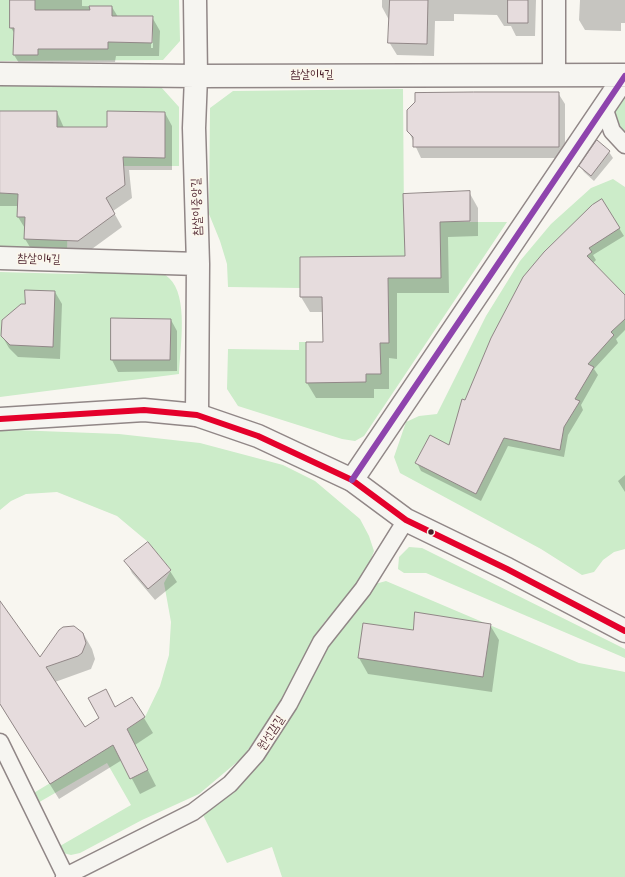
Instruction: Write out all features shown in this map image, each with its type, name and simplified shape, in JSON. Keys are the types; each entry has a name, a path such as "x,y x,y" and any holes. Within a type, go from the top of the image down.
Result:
{"street":[{"name":"참살이중앙길","path":"195,0 196,76 194,128 198,264 197,414"},
{"path":"554,0 554,74"},
{"name":"참살이4길","path":"0,74 196,76 554,74 625,76"},
{"path":"352,480 625,76"},
{"name":"참살이4길","path":"0,258 198,264"},
{"path":"0,419 144,410 197,414 258,436 352,480 406,520 507,569 625,631"}],"lane":[{"path":"604,107 612,131 625,146"},
{"name":"원선감길","path":"0,742 65,876 193,812 230,784 256,755 289,704 321,642 363,589 406,520"}],"green space":[{"path":"0,0 179,0 180,41 163,60 0,61"},
{"path":"0,86 161,87 179,107 179,166 69,166 67,252 0,252"},
{"path":"403,89 404,222 507,222 364,436 355,441 342,439 238,406 227,389 228,349 299,350 299,342 338,342 340,297 300,297 300,288 228,287 227,264 220,241 209,214 210,108 233,91"},
{"path":"625,90 625,138 617,130 612,108"},
{"path":"613,179 625,187 625,549 614,552 603,560 594,572 582,575 541,549 400,473 394,457 406,422 419,416 437,414 486,316 520,261 551,224 591,188"},
{"path":"158,271 169,278 175,286 179,297 182,337 179,374 0,397 0,272 70,274"},
{"path":"14,430 119,434 200,443 283,465 315,481 360,519 369,536 374,551 367,570 339,611 326,620 313,638 286,694 243,757 199,794 142,820 80,853 71,855 63,853 60,846 131,805 107,763 36,804 32,794 100,753 123,732 145,717 160,686 169,655 171,622 164,583 171,570 148,542 117,516 57,492 26,494 11,501 0,510 0,431"},
{"path":"409,547 422,548 625,649 625,658 426,573 404,573 398,569 399,557"},
{"path":"386,581 579,663 625,672 625,877 282,877 272,847 227,863 203,815 240,782 312,674 334,637 375,584"}],"building":[{"path":"10,0 35,0 35,10 90,10 89,6 112,6 112,16 153,16 152,43 108,42 108,49 38,49 38,55 13,55 14,28 10,28"},
{"path":"390,0 428,0 427,44 388,43"},
{"path":"508,0 528,0 528,23 508,23"},
{"path":"559,92 559,147 413,147 413,137 407,131 407,110 415,102 415,93"},
{"path":"0,111 57,111 57,127 107,127 107,111 165,112 165,158 123,157 125,185 106,198 115,214 78,241 24,239 25,217 17,217 18,194 0,193"},
{"path":"597,140 610,151 591,176 579,166"},
{"path":"470,191 470,221 440,222 441,278 388,278 389,343 380,343 381,374 366,374 366,382 306,383 306,342 323,342 322,297 300,297 300,257 405,256 403,194"},
{"path":"602,199 620,228 589,248 592,252 587,256 625,295 625,319 611,332 614,335 588,364 594,367 575,399 580,401 564,427 560,450 504,438 476,494 415,463 430,435 449,445 462,399 465,400 491,338 523,277 544,252 592,205"},
{"path":"25,290 55,291 53,347 10,345 1,336 2,320 21,304 25,304"},
{"path":"111,318 171,319 170,360 111,360"},
{"path":"148,542 171,570 148,589 124,561"},
{"path":"0,601 40,657 59,630 63,627 74,626 83,633 86,643 82,653 78,656 46,667 85,727 99,718 88,698 106,689 115,707 132,697 145,717 127,729 148,770 130,779 113,745 50,784 0,704"},
{"path":"415,612 491,624 483,677 358,658 363,623 413,630"}],"transit line":[{"path":"352,480 625,76"},
{"path":"0,419 144,410 197,415 258,436 352,480 406,520 507,569 625,631"}]}
